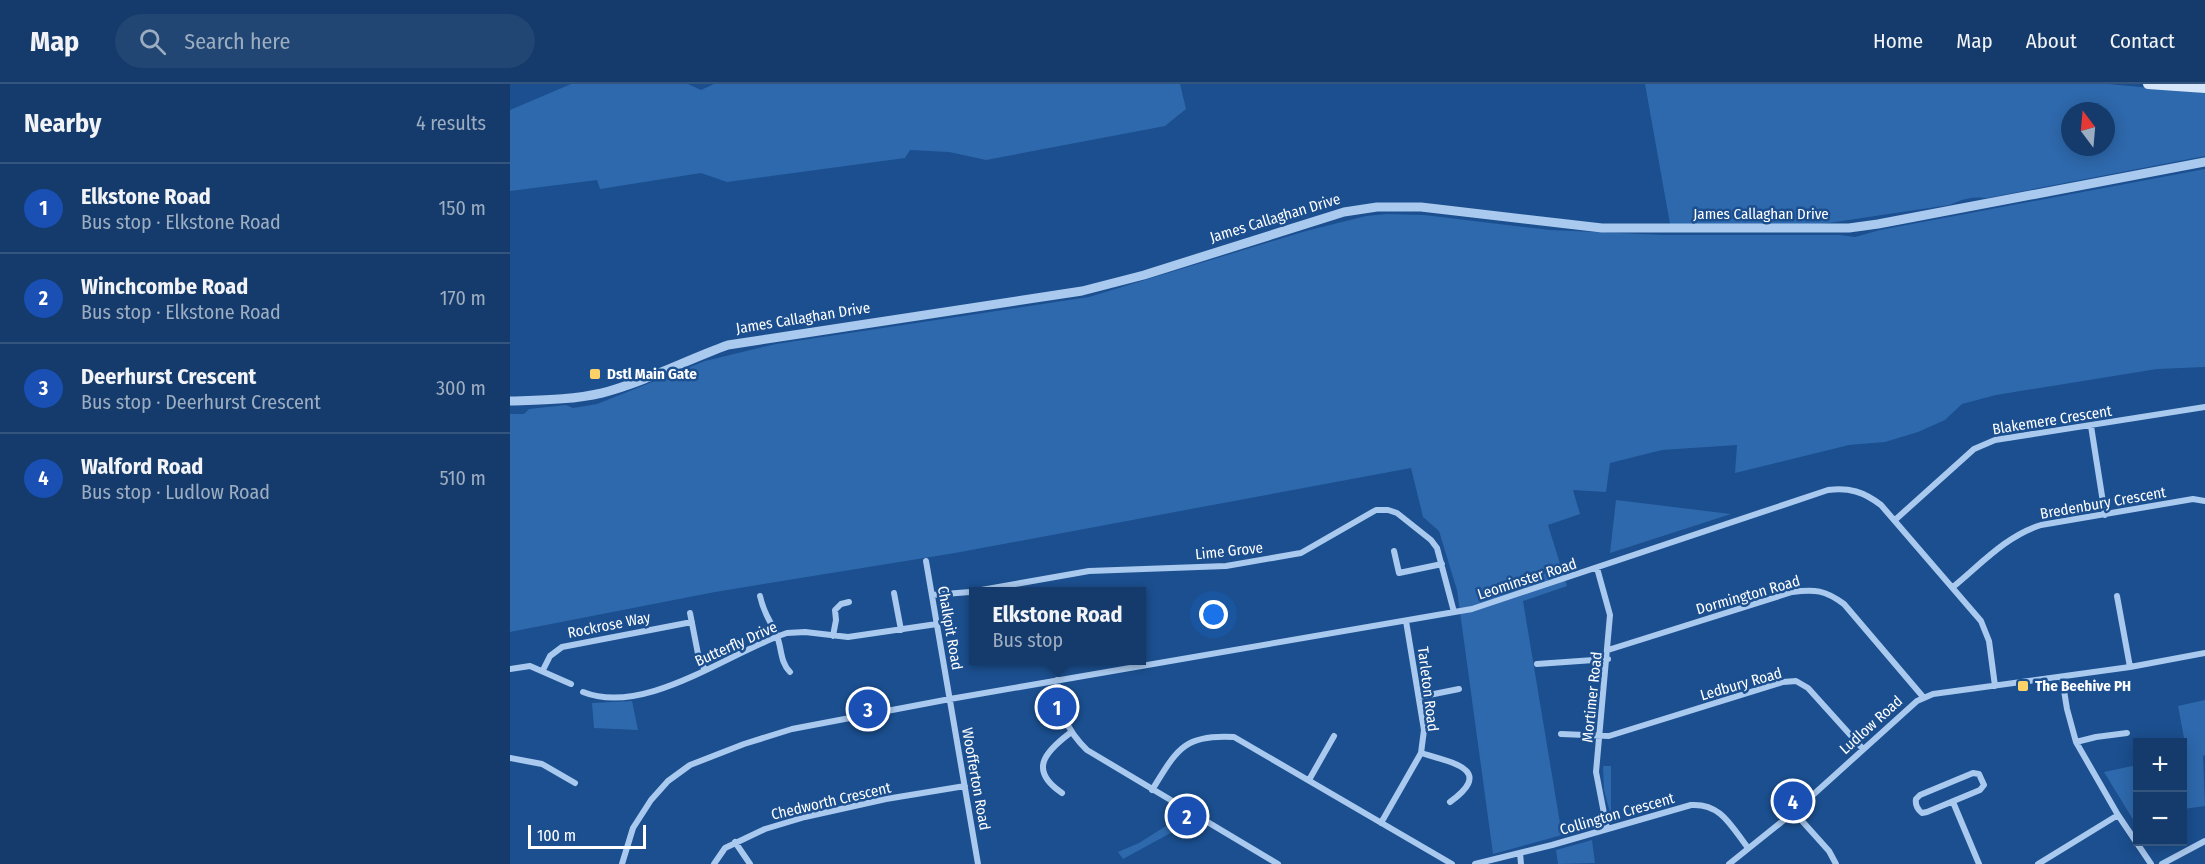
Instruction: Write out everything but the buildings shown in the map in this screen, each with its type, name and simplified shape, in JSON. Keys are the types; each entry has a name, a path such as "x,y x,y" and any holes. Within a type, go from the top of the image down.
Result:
{"main road":[{"path":"2148,84 2205,88"}],"street":[{"name":"James Callaghan Drive","path":"510,401 549,400 602,393 728,345 1104,286 1318,219 1361,209 1421,207 1602,228 1849,228 2205,162"},
{"name":"Blakemere Crescent","path":"1895,520 1962,459 1984,444 1995,440 2205,407"},
{"path":"2091,426 2105,514"},
{"name":"Leominster Road","path":"1146,665 1472,609 1828,490 1847,489 1865,494 1881,505 1975,612 1988,635 1995,686"},
{"name":"Bredenbury Crescent","path":"1953,587 2012,537 2041,525 2193,499 2205,501"},
{"name":"Lime Grove","path":"998,587 1089,571 1226,566 1291,555 1301,553 1376,510 1388,510 1407,520 1437,548 1454,612"},
{"path":"1394,551 1399,573 1442,564"},
{"name":"Chalkpit Road","path":"926,561 950,699"},
{"name":"Mortimer Road","path":"1597,568 1610,615 1608,659 1596,772 1607,829"},
{"name":"Dormington Road","path":"1608,650 1792,592 1821,591 1831,594 1844,604 1924,698"},
{"name":"Lime Grove","path":"932,595 969,592"},
{"path":"894,593 901,630"},
{"path":"760,596 763,612 777,636 785,667 790,672"},
{"path":"2117,596 2130,667"},
{"path":"833,636 835,610 841,604 849,602"},
{"path":"690,613 699,659 705,670"},
{"name":"Tarleton Road","path":"1381,823 1421,753 1424,730 1406,621"},
{"name":"Rockrose Way","path":"543,670 550,656 561,647 692,622"},
{"name":"Butterfly Drive","path":"583,692 595,697 629,696 661,689 787,633 805,632 848,637 937,624"},
{"name":"Ludlow Road","path":"1729,864 1794,812 1917,701 1933,694 2062,678 2205,653"},
{"path":"1537,664 1608,659"},
{"name":"Leominster Road","path":"622,864 633,828 651,800 668,781 690,765 744,744 792,729 1146,665"},
{"path":"510,669 530,666 571,684"},
{"path":"2062,678 2076,742 2118,815 2151,864"},
{"path":"1057,680 1070,733 1087,750 1278,864"},
{"name":"Ledbury Road","path":"1600,735 1609,736 1783,682 1796,681 1808,688 1863,749"},
{"path":"1419,697 1459,690"},
{"name":"Woofferton Road","path":"950,699 978,864"},
{"path":"1062,792 1050,784 1045,776 1044,765 1047,752 1070,733"},
{"path":"2076,742 2127,733"},
{"path":"1561,734 1600,735"},
{"path":"1152,790 1176,752 1192,741 1213,736 1234,737 1452,864"},
{"path":"1309,780 1334,736"},
{"path":"1421,753 1464,766 1469,773 1470,781 1466,789 1450,802"},
{"path":"510,758 542,764 574,783"},
{"path":"1974,773 1979,774 1984,785 1980,790 1953,802 1922,813 1915,804 1920,795 1974,773"},
{"name":"Chedworth Crescent","path":"714,864 725,848 765,829 805,817 886,799 965,786"},
{"path":"1953,802 1979,864"},
{"name":"Collington Crescent","path":"1475,864 1700,804 1719,811 1748,848"},
{"path":"1794,812 1829,851 1836,864"},
{"path":"2038,864 2118,815"},
{"path":"735,842 750,864"},
{"path":"2162,864 2205,842"},
{"path":"1520,853 1521,864"}],"shaded area":[{"path":"571,84 688,84 701,90 714,84 1180,84 1186,109 1165,126 986,160 949,152 910,150 905,158 727,182 701,173 600,189 597,180 510,191 510,110"},
{"path":"1645,84 2108,84 2205,93 2205,156 1987,198 1968,198 1949,205 1815,225 1670,224"},
{"path":"2205,169 2205,367 2157,369 1996,395 1962,404 1945,420 1918,432 1885,442 1849,445 1735,473 1737,445 1662,450 1610,463 1606,492 1573,490 1580,514 1548,525 1567,586 1523,601 1562,835 1493,854 1457,590 1439,531 1423,517 1411,468 955,553 715,592 510,632 510,414 524,414 529,409 566,405 573,408 597,404 705,361 776,344 1089,297 1306,231 1366,216 1424,215 1550,230 1664,235 1840,235 1855,237 1880,230"},
{"path":"1616,500 1731,514 1610,553"},
{"path":"2205,700 2205,755 2203,756 2205,806 2187,808 2187,738 2184,738 2178,706"},
{"path":"632,701 638,730 594,728 592,703"},
{"path":"1603,766 1611,766 1611,816 1604,790"},
{"path":"2133,766 2133,819 2104,772"},
{"path":"1182,816 1189,823 1123,859 1118,852 1139,843"},
{"path":"1592,840 1595,863 1558,864 1556,850"}],"place":[{"name":"Dstl Main Gate","path":"595,374"},
{"name":"The Beehive PH","path":"2023,686"},
{"name":"Elkstone Road","path":"1057,707"},
{"name":"Deerhurst Crescent","path":"868,709"},
{"name":"Walford Road","path":"1793,801"},
{"name":"Winchcombe Road","path":"1187,816"}]}
